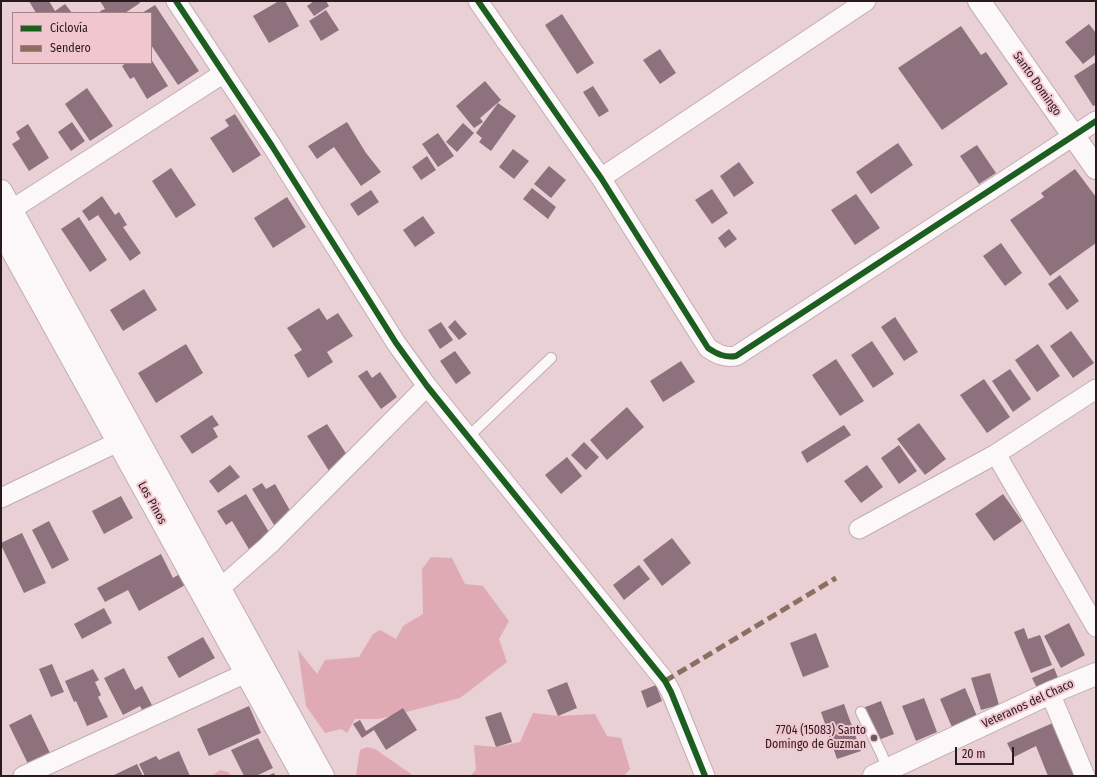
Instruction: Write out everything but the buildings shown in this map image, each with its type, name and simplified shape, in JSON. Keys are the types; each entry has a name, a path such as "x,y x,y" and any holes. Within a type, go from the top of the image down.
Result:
{"street":[{"path":"176,1 272,146 396,343 427,386 665,681 671,692 705,776"},
{"path":"478,1 601,178 708,348 717,354 731,357 736,356 1096,120"},
{"path":"601,178 866,1"},
{"name":"Santo Domingo","path":"979,1 1096,168"},
{"path":"224,73 4,205 213,594 269,545 427,386"},
{"name":"Los Pinos","path":"1,230 118,442 213,594 254,669 303,776"},
{"path":"859,529 996,454 1096,389"},
{"path":"1,498 118,442"},
{"path":"996,454 1096,627"},
{"path":"23,776 254,669 323,776"},
{"name":"Veteranos del Chaco","path":"881,773 1050,693 1096,674"},
{"path":"1050,693 1085,776"}],"lane":[{"path":"468,437 551,358"},
{"path":"861,712 882,755 881,773"}],"shaded area":[{"path":"431,557 452,558 465,584 483,586 509,621 499,639 507,662 460,698 379,719 355,719 347,733 341,729 325,733 306,706 298,650 317,674 325,660 359,657 373,634 380,630 396,639 403,626 423,614 422,569"},
{"path":"533,713 558,716 595,714 607,736 621,738 630,769 624,776 470,776 476,770 474,745 496,747 520,742"},
{"path":"367,747 375,749 414,776 357,776 360,750"},
{"path":"220,770 228,772 232,776 212,776"}],"marked path":[{"path":"665,681 836,578"}],"cycle path":[{"path":"176,1 272,146 396,343 427,386 665,681 671,692 705,776"},
{"path":"478,1 601,178 708,348 725,356 736,356 1096,121"}],"place":[{"name":"7704 (15083) Santo Domingo de Guzman","path":"874,738"}]}
